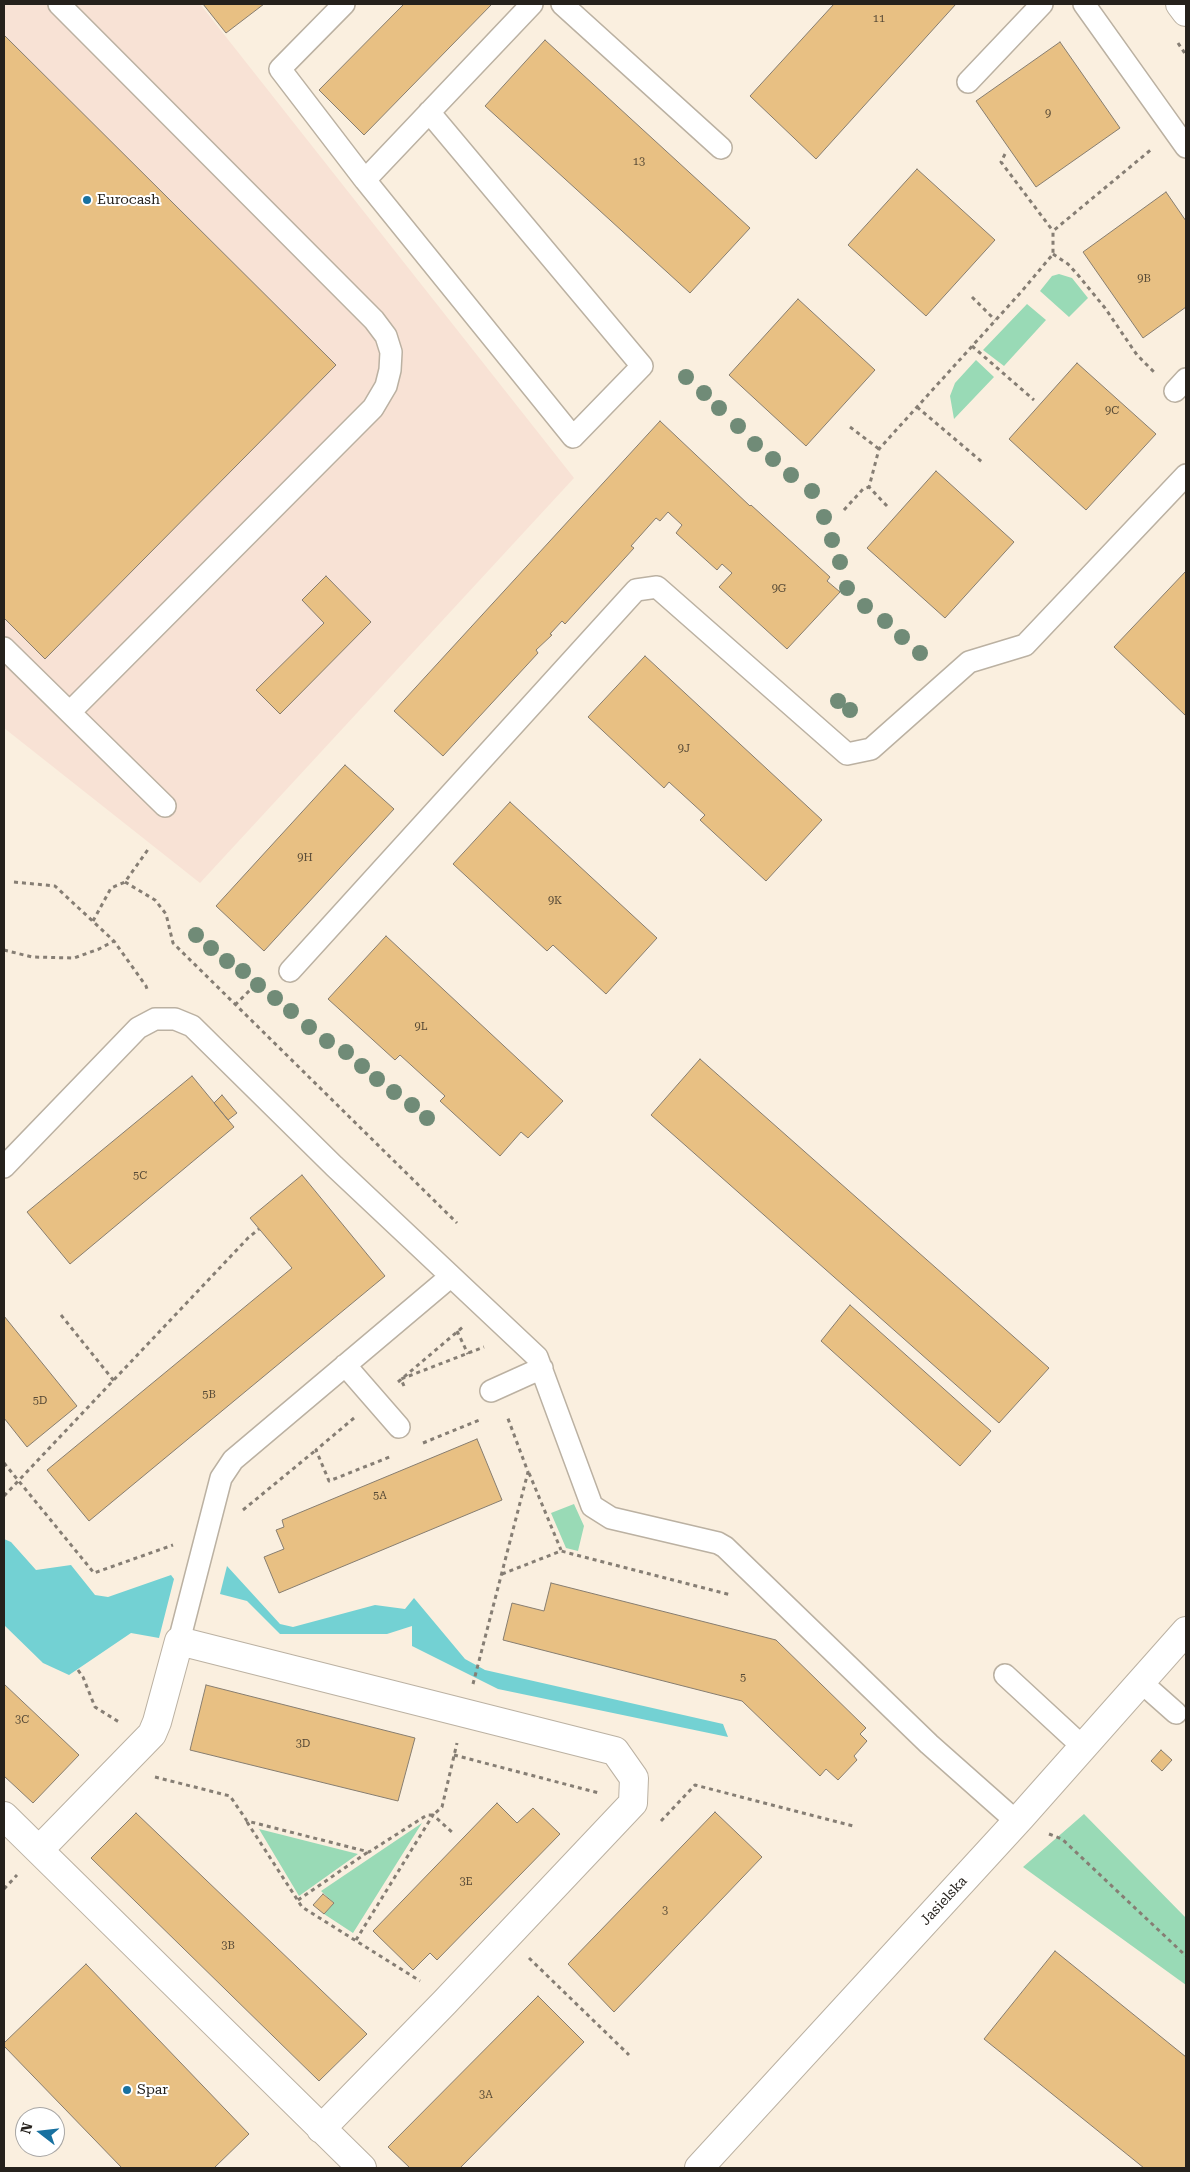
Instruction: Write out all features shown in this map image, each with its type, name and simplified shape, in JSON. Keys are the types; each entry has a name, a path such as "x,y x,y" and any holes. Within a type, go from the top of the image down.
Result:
{"street":[{"path":"1180,4 1186,12"},
{"name":"Jasielska","path":"699,2168 1019,1820 1186,1631"},
{"path":"39,1850 146,1741 157,1722 179,1641 468,1703 615,1751 634,1778 633,1802 444,2003 320,2129"},
{"path":"4,1816 320,2129 362,2168"}],"lane":[{"path":"59,4 374,320 386,336 391,352 390,370 386,386 373,408 70,712"},
{"path":"344,4 280,69 364,180 573,437 642,366 429,112"},
{"path":"364,180 532,4"},
{"path":"562,4 721,148"},
{"path":"968,82 1042,4"},
{"path":"1084,4 1180,139"},
{"path":"290,971 636,590 657,587 847,754 871,749 969,662 1024,645 1186,474"},
{"path":"4,648 165,806"},
{"path":"4,1167 138,1028 155,1019 175,1019 192,1026 450,1277 537,1357 592,1506 610,1518 718,1543 725,1547 929,1744 1019,1820"},
{"path":"179,1641 221,1478 232,1460 450,1277"},
{"path":"345,1365 399,1427"},
{"path":"491,1391 542,1368"},
{"path":"1005,1676 1083,1747"},
{"path":"1141,1682 1176,1713"}],"path":[{"path":"1053,231 1180,139"},
{"path":"869,487 879,449 1053,254 1053,231 1001,162 1005,154"},
{"path":"1053,254 1073,270 1105,308 1137,355 1181,385"},
{"path":"972,297 996,320"},
{"path":"972,346 1034,400"},
{"path":"917,407 982,462"},
{"path":"850,427 879,449"},
{"path":"869,487 887,506"},
{"path":"844,510 863,489 869,487"},
{"path":"92,921 111,888 125,882 149,848"},
{"path":"14,882 55,886 114,941 146,986 155,1019"},
{"path":"125,882 156,900 166,914 173,944 457,1222"},
{"path":"4,950 32,957 74,958 114,941"},
{"path":"235,1005 266,973 290,971"},
{"path":"4,1496 259,1228"},
{"path":"237,1515 457,1331 487,1310"},
{"path":"61,1315 114,1381"},
{"path":"457,1331 468,1354"},
{"path":"401,1379 492,1344"},
{"path":"505,1410 528,1472 561,1551"},
{"path":"417,1445 488,1417"},
{"path":"316,1450 329,1481 400,1452"},
{"path":"4,1463 94,1573 187,1540 203,1545"},
{"path":"298,1900 369,1852 442,1807 528,1472"},
{"path":"502,1574 561,1551 734,1596"},
{"path":"78,1670 83,1677 95,1707 146,1741"},
{"path":"454,1755 633,1802 664,1818"},
{"path":"127,1761 141,1774 230,1796 302,1907 414,1976 444,2003"},
{"path":"657,1825 695,1785 853,1826"},
{"path":"433,1814 453,1834"},
{"path":"356,1940 433,1814"},
{"path":"1019,1820 1032,1828 1062,1839 1186,1956"},
{"path":"247,1821 369,1852"},
{"path":"522,1965 536,1951"},
{"path":"529,1958 629,2055"}],"shaded area":[{"path":"4,4 200,4 574,478 200,883 4,728"}],"green space":[{"path":"1059,274 1072,278 1088,298 1069,317 1040,291 1052,276"},
{"path":"1027,304 1046,320 1004,366 983,350"},
{"path":"976,360 994,377 954,419 950,396 955,383"},
{"path":"574,1504 584,1526 578,1551 566,1548 551,1513"},
{"path":"1084,1814 1186,1918 1186,1985 1023,1867"},
{"path":"422,1823 353,1933 324,1914 334,1903 321,1891"},
{"path":"259,1829 358,1854 299,1896"}],"water":[{"path":"4,1539 11,1542 36,1570 71,1565 95,1595 108,1597 171,1575 174,1579 159,1638 131,1633 69,1675 43,1663 4,1625"},
{"path":"227,1566 280,1624 293,1627 375,1605 405,1609 414,1598 465,1659 485,1670 723,1724 728,1737 498,1689 412,1646 412,1626 387,1634 280,1634 247,1601 220,1594"}],"building":[{"path":"203,4 264,4 226,33"},
{"path":"404,4 492,4 364,135 319,90"},
{"path":"834,4 956,4 816,159 750,96"},
{"name":"Eurocash","path":"4,35 336,365 45,659 4,618"},
{"path":"545,40 750,228 690,293 485,106"},
{"path":"1060,42 1120,128 1036,187 976,101"},
{"path":"917,169 995,240 926,316 848,245"},
{"path":"1166,192 1186,221 1186,307 1143,338 1083,252"},
{"path":"798,299 875,370 806,446 729,375"},
{"path":"1077,363 1156,434 1086,510 1009,439"},
{"path":"660,421 750,506 830,577 827,581 840,592 787,649 719,587 732,573 722,564 717,570 676,533 682,525 668,512 660,521 656,518 631,546 634,548 565,624 562,621 550,634 552,635 536,650 538,653 443,756 394,711"},
{"path":"936,471 1014,542 945,618 867,548"},
{"path":"1186,571 1186,716 1114,647"},
{"path":"326,576 371,622 280,714 256,690 324,623 302,600"},
{"path":"645,656 822,820 766,881 700,820 705,815 669,782 664,788 588,717"},
{"path":"345,765 394,809 264,951 216,906"},
{"path":"510,802 657,938 606,994 553,945 547,951 453,864"},
{"path":"386,936 563,1101 528,1138 521,1132 500,1156 440,1101 445,1096 400,1055 395,1060 328,999"},
{"path":"700,1059 1049,1368 999,1423 651,1115"},
{"path":"192,1076 234,1127 70,1264 27,1212"},
{"path":"222,1095 237,1113 228,1120 214,1103"},
{"path":"302,1175 385,1276 89,1521 47,1470 292,1268 250,1218"},
{"path":"850,1305 991,1431 960,1466 821,1341"},
{"path":"4,1316 77,1406 27,1447 4,1418"},
{"path":"477,1439 502,1500 279,1593 264,1557 284,1549 276,1530 284,1527 282,1520"},
{"path":"551,1583 776,1640 866,1728 860,1734 867,1741 854,1756 857,1760 838,1780 826,1769 820,1776 742,1701 503,1640 512,1603 544,1611"},
{"path":"4,1684 79,1755 33,1803 4,1776"},
{"path":"206,1685 415,1738 398,1801 190,1750"},
{"path":"1161,1750 1172,1760 1162,1771 1151,1761"},
{"path":"497,1803 517,1823 533,1808 560,1834 437,1960 430,1953 413,1970 373,1931"},
{"path":"715,1812 762,1857 614,2012 568,1964"},
{"path":"136,1813 367,2034 319,2081 91,1858"},
{"path":"323,1894 334,1903 324,1914 313,1905"},
{"path":"1055,1951 1186,2057 1186,2168 1144,2168 984,2039"},
{"name":"Spar","path":"86,1964 249,2134 214,2168 122,2168 4,2046 4,2043"},
{"path":"538,1996 584,2042 460,2168 410,2168 388,2147"}],"place":[{"name":"Eurocash","path":"87,200"},
{"name":"Spar","path":"127,2090"}]}
